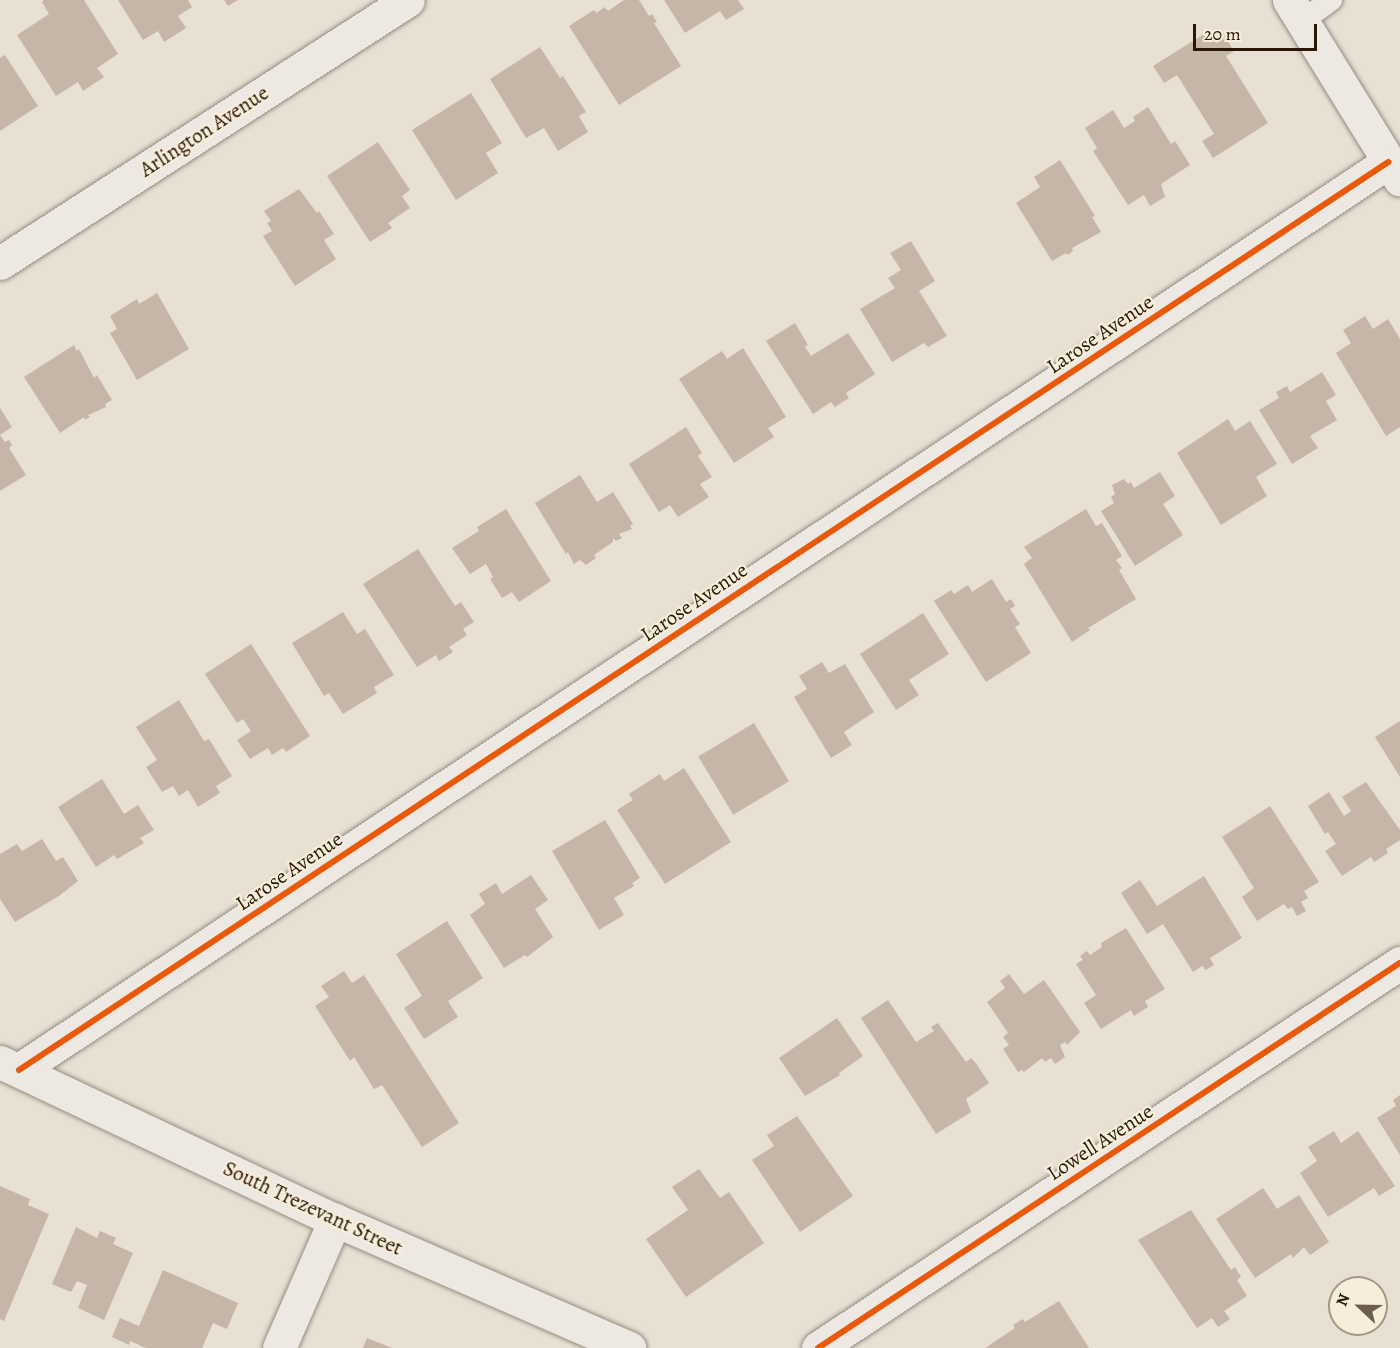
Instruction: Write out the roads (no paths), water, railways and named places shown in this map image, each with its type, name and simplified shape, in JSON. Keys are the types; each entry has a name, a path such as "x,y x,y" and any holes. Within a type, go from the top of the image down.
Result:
{"street":[{"name":"Arlington Avenue","path":"0,263 408,0"},
{"path":"1295,10 1394,171"},
{"name":"Larose Avenue","path":"9,1066 1394,171"},
{"name":"Lowell Avenue","path":"818,1348 1400,963"},
{"name":"South Trezevant Street","path":"9,1066 335,1220 629,1348"},
{"path":"279,1348 335,1220"}],"lane":[{"path":"1295,10 1331,0"}]}
